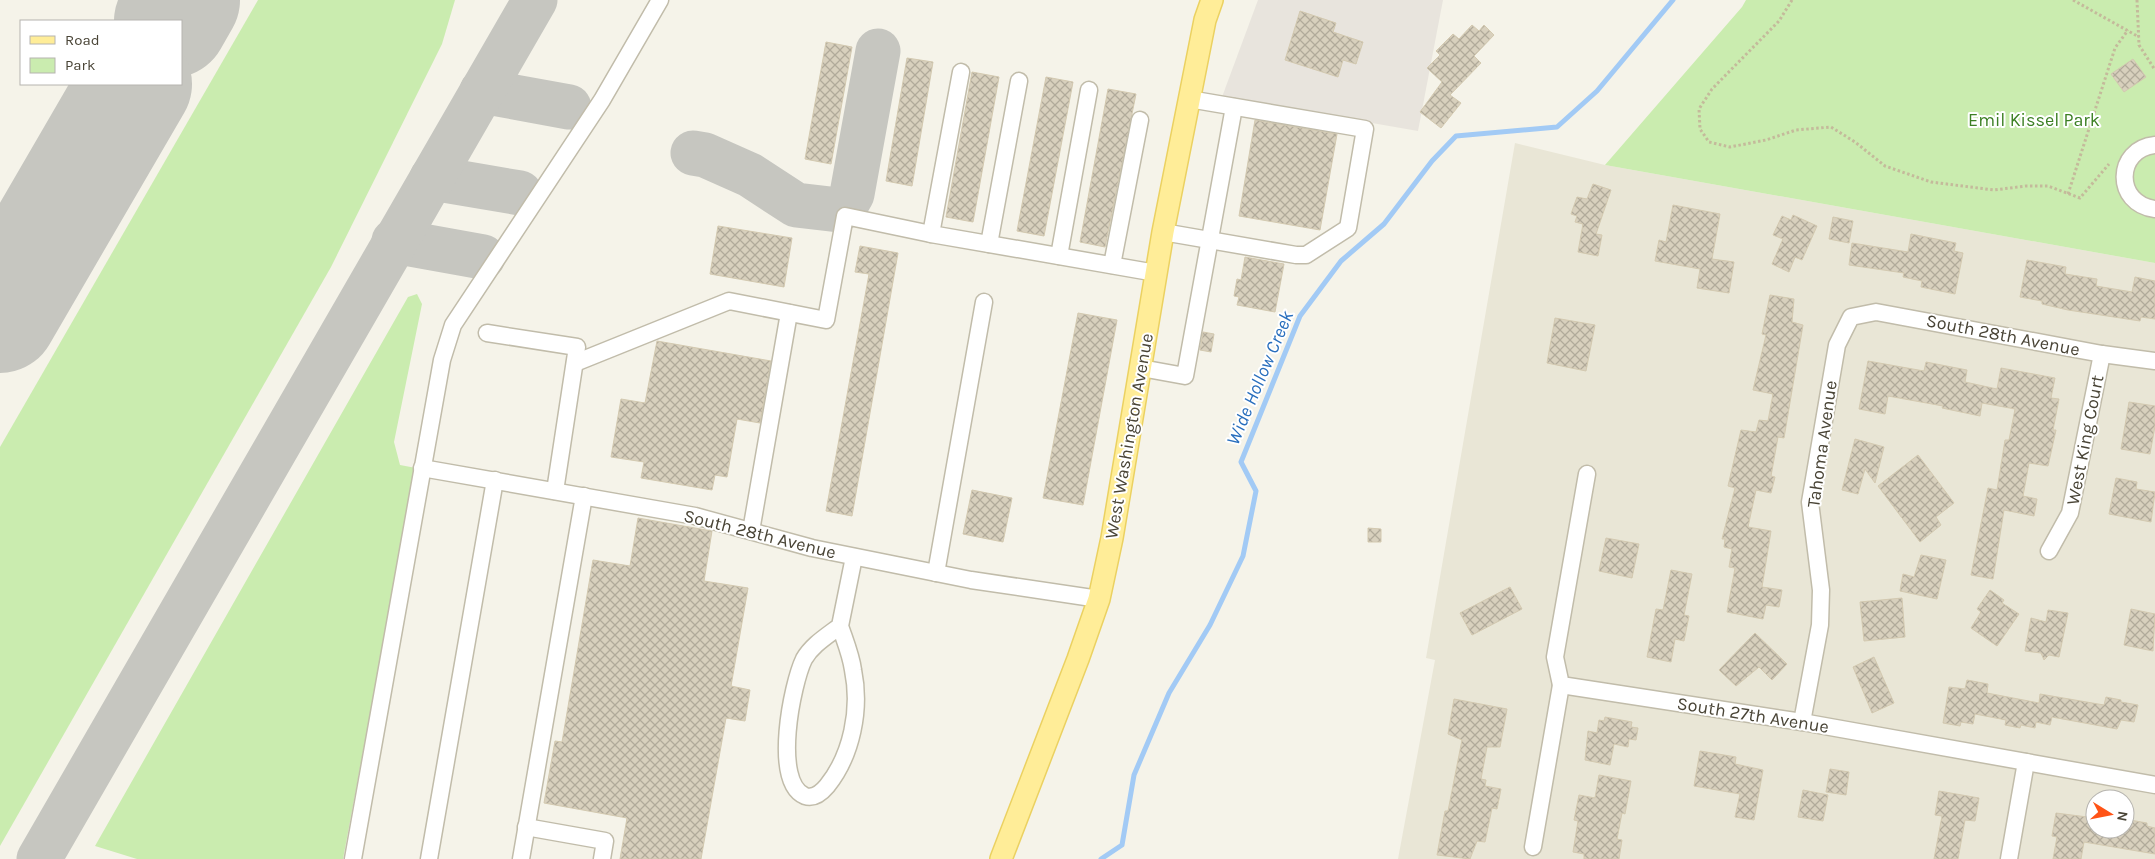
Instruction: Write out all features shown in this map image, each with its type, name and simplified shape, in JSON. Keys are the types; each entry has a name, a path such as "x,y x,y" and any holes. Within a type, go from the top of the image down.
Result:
{"main road":[{"name":"West Washington Avenue","path":"1001,859 1078,659 1099,599 1112,538 1163,232 1188,99 1205,20 1212,0"}],"street":[{"path":"353,859 442,360 453,325 602,100 660,0"},
{"path":"931,234 961,72"},
{"path":"989,244 1018,81"},
{"path":"1059,256 1090,90"},
{"path":"1163,232 1296,256 1306,255 1348,228 1365,128 1188,99"},
{"path":"1141,368 1185,376 1234,106"},
{"path":"1112,265 1140,120"},
{"path":"2155,145 2142,148 2134,154 2124,173 2126,188 2135,201 2143,206 2155,209"},
{"path":"575,363 729,301 826,320 845,216 931,234 1156,273"},
{"path":"936,573 984,302"},
{"name":"South 28th Avenue","path":"1851,317 1876,312 2102,354 2155,361"},
{"path":"751,531 788,313"},
{"name":"Tahoma Avenue","path":"1802,722 1820,626 1821,590 1810,502 1837,345 1851,317"},
{"path":"487,333 578,347 555,491"},
{"name":"West King Court","path":"2049,551 2070,513 2102,354"},
{"name":"South 28th Avenue","path":"422,468 695,516 776,539 936,573 1099,599"},
{"path":"1533,847 1561,684 1555,658 1587,474"},
{"path":"429,859 495,480"},
{"path":"521,859 584,496"},
{"path":"840,626 812,649 805,658 797,679 786,746 786,765 798,792 806,797 816,795 824,790 837,773 856,716 854,670 840,626 854,557"},
{"name":"South 27th Avenue","path":"1561,684 1802,722 2155,785"},
{"path":"2009,859 2026,762"},
{"path":"526,827 605,841 602,859"}],"path":[{"path":"1792,0 1779,21 1712,89 1699,109 1700,129 1709,142 1730,147 1766,140 1796,130 1831,127 1855,142 1886,166 1931,182 1994,190 2026,186 2048,186 2080,198 2112,161"},
{"path":"2073,0 2139,37"},
{"path":"2137,0 2140,45 2155,70"},
{"path":"2068,194 2115,48 2128,30"}],"shaded area":[{"path":"1258,0 1443,0 1418,131 1222,97"},
{"path":"1515,143 1605,165 2155,263 2155,859 1398,859 1435,660 1426,658"}],"green space":[{"path":"258,0 455,0 442,44 331,267 0,846 0,447"},
{"name":"Emil Kissel Park","path":"1746,0 2155,0 2155,263 1605,165 1742,7"},
{"path":"417,294 422,304 394,442 400,465 416,468 343,859 137,859 95,846 408,297"}],"building":[{"path":"1300,11 1336,23 1333,32 1363,42 1356,64 1343,60 1338,77 1285,60"},
{"path":"1472,25 1479,31 1484,25 1494,35 1474,56 1481,63 1450,95 1461,103 1441,128 1420,112 1442,82 1427,68 1440,55 1436,51 1453,34 1459,39"},
{"path":"826,42 852,47 831,164 805,159"},
{"path":"907,58 933,62 912,186 886,181"},
{"path":"2133,59 2146,77 2124,92 2111,74"},
{"path":"972,72 999,77 973,222 946,217"},
{"path":"1046,77 1073,82 1044,236 1017,231"},
{"path":"1108,89 1136,94 1105,247 1080,242"},
{"path":"1255,120 1337,134 1320,230 1239,216"},
{"path":"1593,184 1611,190 1596,234 1602,235 1598,256 1578,252 1583,224 1575,222 1577,216 1571,214 1577,197 1587,199"},
{"path":"1673,205 1720,214 1712,259 1734,262 1729,293 1697,288 1700,269 1655,261 1659,240 1666,242"},
{"path":"1793,215 1817,226 1802,260 1795,257 1789,272 1772,264 1783,239 1773,235 1782,216 1791,220"},
{"path":"1833,217 1853,221 1849,243 1829,239"},
{"path":"718,226 792,238 784,287 710,274"},
{"path":"1911,234 1956,243 1954,251 1963,253 1955,294 1921,287 1922,281 1903,277 1904,273 1849,265 1852,243 1908,252"},
{"path":"860,246 898,253 852,516 826,511 869,274 855,272"},
{"path":"1245,257 1284,264 1275,312 1237,305 1239,297 1234,296 1237,279 1241,280"},
{"path":"2027,260 2066,267 2065,274 2097,279 2096,286 2132,292 2135,277 2155,281 2155,319 2141,317 2140,321 2068,310 2042,304 2042,301 2020,297"},
{"path":"1770,295 1794,299 1792,322 1803,325 1784,438 1778,437 1771,476 1775,477 1771,493 1756,490 1748,527 1771,531 1762,587 1782,590 1779,607 1766,605 1763,619 1727,612 1735,568 1729,567 1732,549 1724,547 1725,539 1722,539 1735,488 1728,486 1741,430 1756,432 1759,420 1768,421 1773,394 1753,390 1766,335 1762,334"},
{"path":"1078,313 1117,320 1083,505 1043,498"},
{"path":"1555,318 1595,325 1586,371 1547,363"},
{"path":"1203,332 1214,334 1211,352 1200,350"},
{"path":"657,341 771,361 760,423 737,419 727,477 715,475 712,490 641,478 644,462 611,457 621,399 645,403"},
{"path":"1868,361 1924,371 1926,362 1967,370 1965,382 1997,389 2001,368 2055,378 2051,398 2059,399 2053,430 2056,430 2048,466 2029,463 2023,496 2037,499 2034,516 2004,510 1993,579 1971,575 1988,488 1997,490 2005,440 2009,440 2015,409 1982,403 1980,416 1942,408 1943,406 1888,396 1885,414 1859,409"},
{"path":"2129,402 2155,406 2155,426 2150,454 2121,449"},
{"path":"1855,439 1884,447 1875,483 1865,469 1858,494 1842,490"},
{"path":"1918,455 1954,503 1936,517 1941,525 1920,542 1878,486"},
{"path":"2116,478 2137,482 2136,489 2155,492 2151,522 2109,514"},
{"path":"972,490 1012,498 1003,542 963,534"},
{"path":"638,518 712,531 704,581 748,588 731,686 750,690 745,721 726,718 701,859 620,859 627,818 544,803 555,741 562,742 593,560 630,566"},
{"path":"1368,528 1381,529 1381,542 1368,542"},
{"path":"1606,538 1639,544 1632,578 1599,571"},
{"path":"1921,555 1946,560 1937,599 1900,591 1903,574 1914,577"},
{"path":"1671,570 1692,574 1684,615 1689,616 1684,641 1675,639 1671,662 1647,657 1656,609 1663,610"},
{"path":"1510,587 1522,609 1472,635 1460,613"},
{"path":"1990,590 2004,600 2002,603 2019,614 1997,646 1971,628 1981,612 1977,609"},
{"path":"1902,598 1905,637 1864,641 1860,602"},
{"path":"2131,609 2155,614 2153,651 2124,645"},
{"path":"2048,610 2068,613 2059,657 2049,655 2044,660 2041,653 2025,651 2031,618 2046,622"},
{"path":"1755,633 1787,664 1772,680 1759,667 1736,686 1719,670"},
{"path":"1874,657 1894,703 1872,713 1853,667"},
{"path":"1967,680 1988,684 1987,693 2039,703 2040,694 2104,705 2106,697 2138,705 2134,722 2121,720 2117,729 2052,717 2050,725 2036,722 2035,728 2021,725 2020,728 2005,725 2006,720 1975,714 1973,724 1961,722 1960,726 1943,723 1949,687 1965,689"},
{"path":"1454,699 1507,709 1500,747 1487,747 1481,779 1486,780 1485,786 1501,789 1497,809 1492,808 1485,842 1477,841 1470,859 1437,855 1445,811 1448,811 1462,740 1448,734"},
{"path":"1605,717 1632,722 1631,727 1638,728 1636,740 1629,739 1628,747 1614,744 1610,765 1585,760 1588,731 1597,733 1599,720 1604,721"},
{"path":"1700,751 1736,757 1735,764 1763,770 1754,820 1735,817 1740,794 1694,786"},
{"path":"1830,769 1849,772 1846,795 1826,792"},
{"path":"1599,775 1631,781 1625,814 1622,813 1617,839 1622,840 1619,859 1584,859 1584,854 1573,852 1578,821 1574,820 1579,795 1595,798"},
{"path":"1803,790 1828,795 1823,821 1798,817"},
{"path":"1939,791 1979,798 1975,821 1965,820 1958,859 1934,859 1942,816 1935,815"},
{"path":"2056,813 2085,817 2085,839 2135,839 2135,821 2147,823 2147,826 2155,828 2155,854 2084,842 2081,859 2053,859 2057,837 2052,836"}],"waterway":[{"name":"Wide Hollow Creek","path":"1101,859 1122,845 1134,775 1169,693 1210,625 1243,556 1256,491 1241,462 1300,316 1341,261 1384,224 1432,161 1456,136 1557,127 1597,91 1673,0"}],"taxiway":[{"path":"39,859 535,0"},
{"path":"693,153 705,155 750,175 796,205 839,210 852,194 878,51"},
{"path":"482,91 569,107"},
{"path":"432,178 520,193"},
{"path":"394,241 483,257"}],"runway":[{"path":"172,20 183,0"},
{"path":"0,316 134,85"}]}
